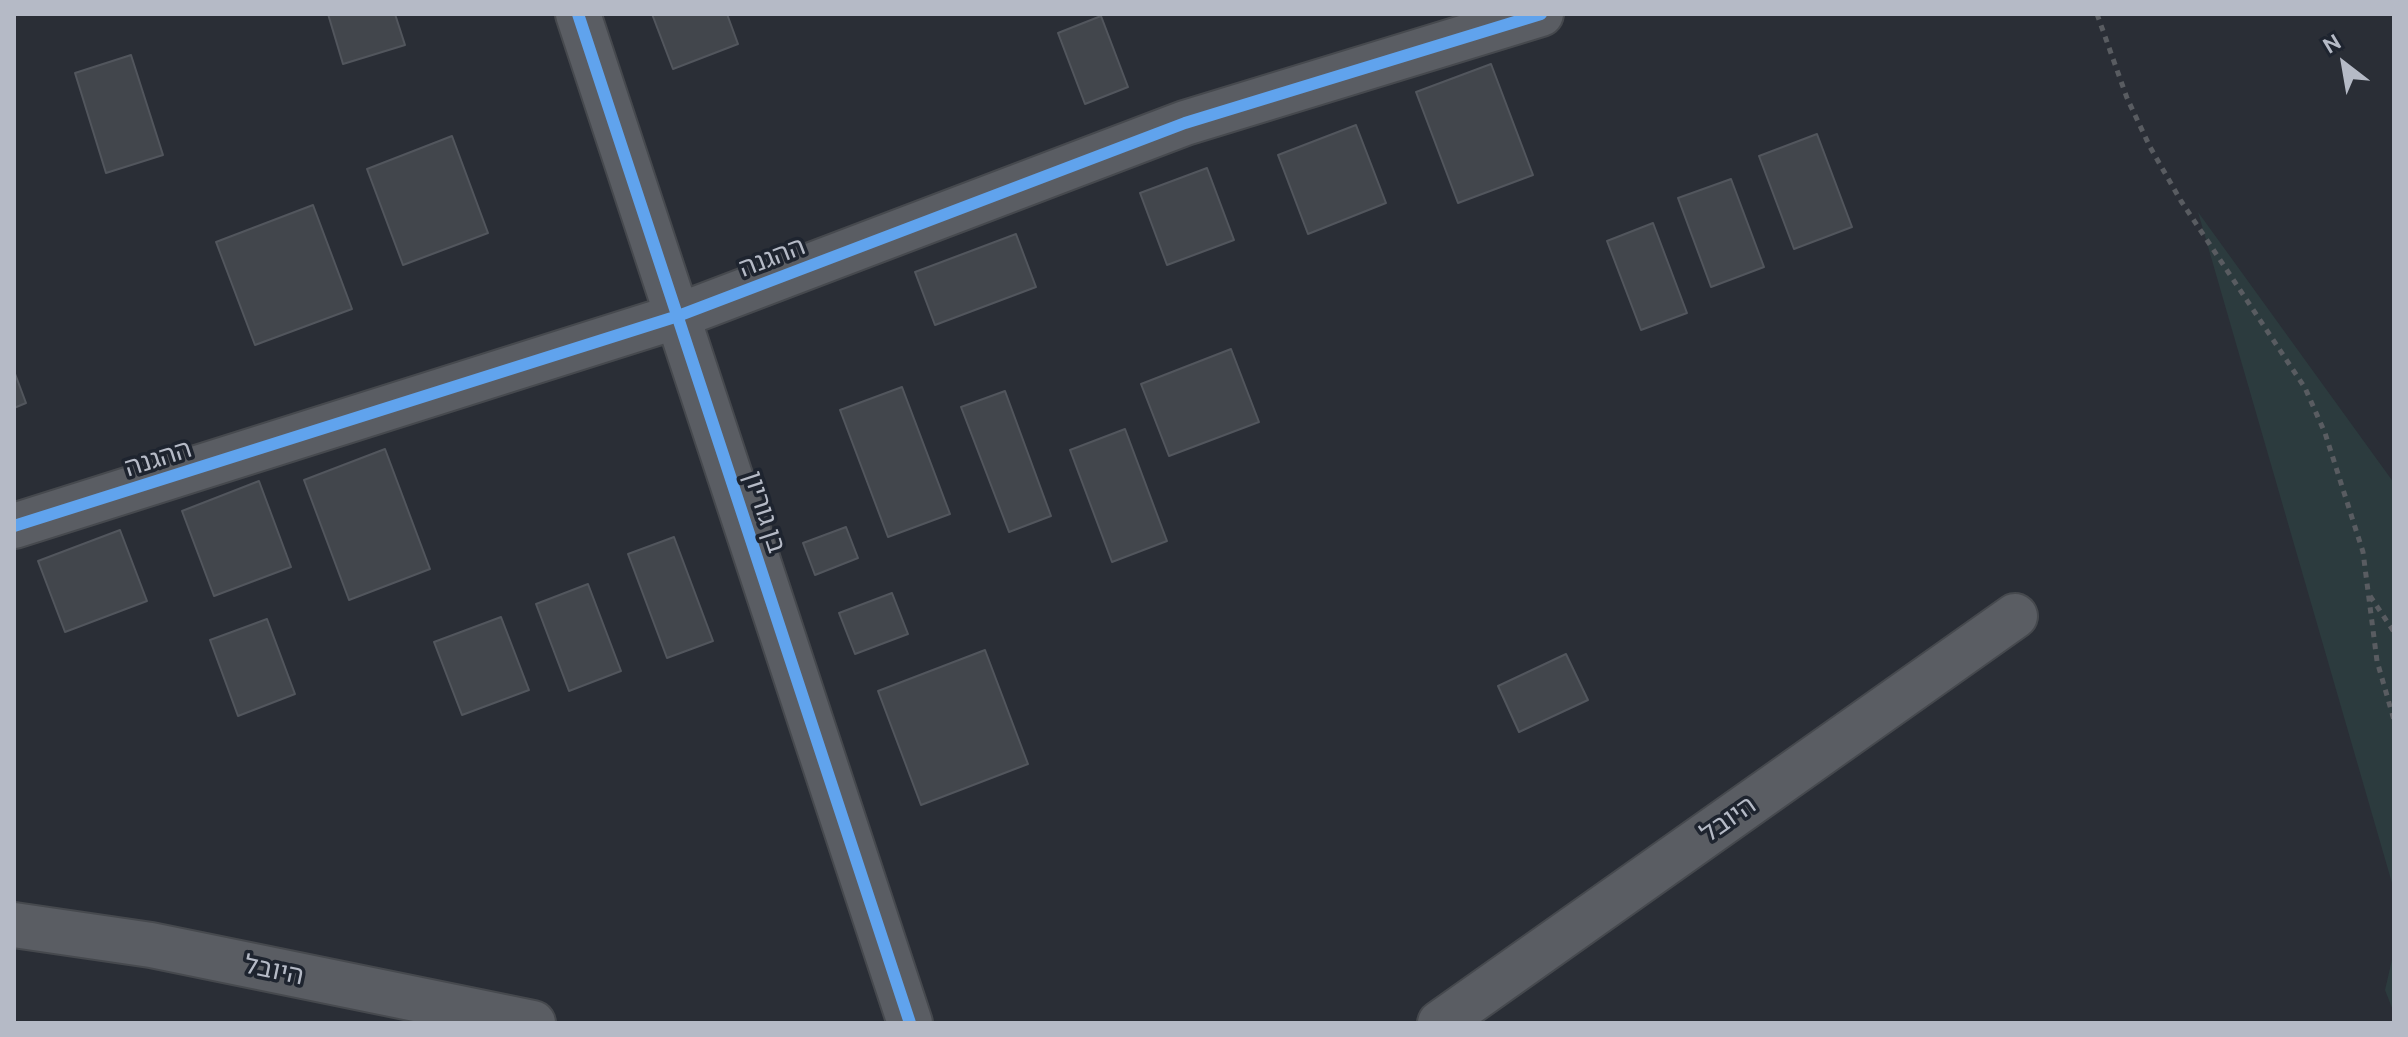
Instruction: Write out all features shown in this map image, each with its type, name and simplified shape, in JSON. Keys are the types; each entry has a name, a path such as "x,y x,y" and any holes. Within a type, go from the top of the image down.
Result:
{"street":[{"name":"בן גוריון","path":"578,14 910,1023"},
{"name":"ההגנה","path":"14,526 678,316 1185,123 1541,14"},
{"name":"היובל","path":"1440,1023 2015,616"},
{"name":"היובל","path":"14,925 151,945 533,1023"}],"path":[{"path":"2097,14 2127,98 2150,147 2181,201 2305,388 2325,433 2363,552 2377,661 2394,720"},
{"path":"2367,592 2394,632"}],"shaded area":[{"path":"2198,212 2394,483 2394,890"},
{"path":"2394,951 2394,1013 2385,990"}],"building":[{"path":"328,14 395,14 405,45 343,64"},
{"path":"652,14 727,14 738,44 673,69"},
{"path":"1101,16 1128,87 1085,104 1058,33"},
{"path":"131,55 163,155 106,173 75,73"},
{"path":"1491,64 1533,175 1458,203 1416,92"},
{"path":"1356,125 1386,203 1308,234 1278,155"},
{"path":"1817,134 1852,227 1794,249 1759,156"},
{"path":"452,136 488,233 403,265 367,169"},
{"path":"1207,168 1234,240 1167,265 1140,193"},
{"path":"1731,179 1764,267 1711,287 1678,198"},
{"path":"313,205 352,309 255,345 216,242"},
{"path":"1653,223 1687,313 1641,330 1607,241"},
{"path":"1016,234 1036,287 935,325 915,272"},
{"path":"1231,349 1259,422 1169,456 1141,384"},
{"path":"14,371 26,403 14,408"},
{"path":"902,387 950,514 888,537 840,410"},
{"path":"1005,391 1051,516 1009,532 961,407"},
{"path":"1125,429 1167,541 1112,562 1070,450"},
{"path":"385,449 430,569 349,600 304,480"},
{"path":"259,481 291,567 214,596 182,511"},
{"path":"846,527 858,558 815,575 803,543"},
{"path":"120,530 147,601 65,632 38,561"},
{"path":"674,537 713,641 667,658 628,554"},
{"path":"588,584 621,671 569,691 536,604"},
{"path":"892,593 908,634 855,654 839,613"},
{"path":"501,617 529,690 462,715 434,642"},
{"path":"267,619 295,694 238,716 210,640"},
{"path":"985,650 1028,764 921,805 878,691"},
{"path":"1566,654 1588,700 1519,732 1498,686"}],"cycle path":[{"path":"578,14 910,1023"},
{"path":"14,526 678,316 1185,123 1541,14"}]}
